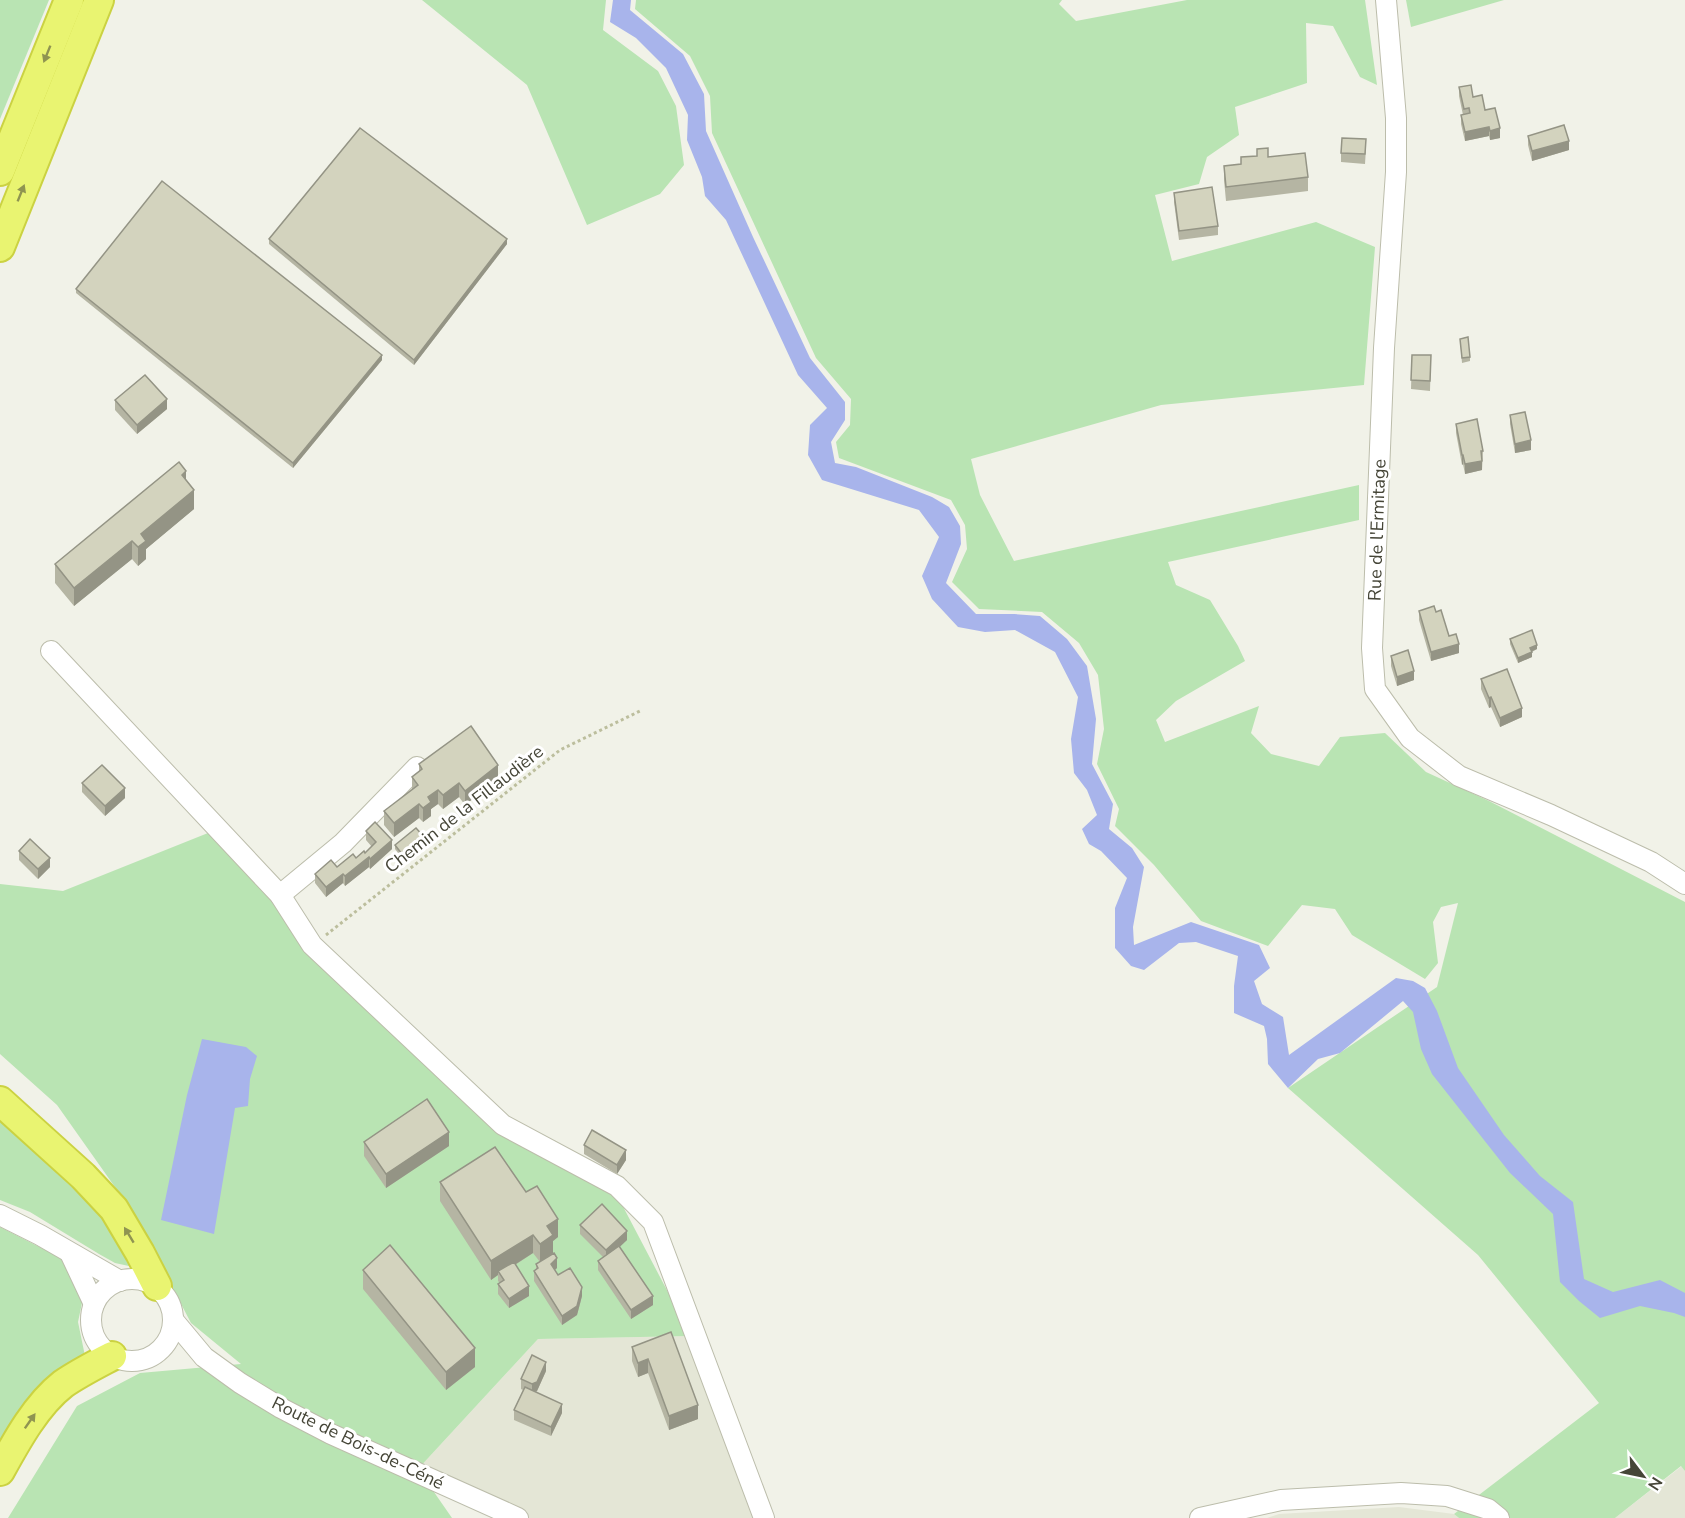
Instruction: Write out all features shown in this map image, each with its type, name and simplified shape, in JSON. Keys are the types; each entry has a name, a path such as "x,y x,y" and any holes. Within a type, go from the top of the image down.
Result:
{"highway":[{"path":"0,171 69,0"},
{"path":"0,247 99,0"},
{"path":"0,1101 83,1176 114,1209 157,1287"},
{"path":"0,1471 16,1441 33,1417 61,1386 84,1370 112,1356"}],"street":[{"name":"Rue de l'Ermitage","path":"1386,0 1396,118 1396,172 1384,348 1372,648 1375,689 1410,738 1460,776 1551,814 1651,862 1685,884"},
{"path":"51,651 280,894 312,945 503,1125 617,1186 652,1222 764,1518"},
{"path":"280,894 343,843 417,767"},
{"path":"0,1215 120,1281"},
{"path":"70,1253 94,1304"},
{"path":"133,1279 146,1281 157,1287 166,1296 172,1308 174,1321 168,1341 151,1358 125,1361 112,1356 96,1339 91,1322 94,1304 105,1290 120,1281 133,1279"},
{"path":"174,1321 204,1357"},
{"path":"161,1350 204,1357"},
{"name":"Route de Bois-de-Céné","path":"204,1357 281,1408 331,1434 518,1518"},
{"path":"1200,1518 1281,1500 1401,1493 1447,1496 1488,1509 1499,1518"}],"path":[{"name":"Chemin de la Fillaudière","path":"312,945 560,750 642,710"}],"shaded area":[{"path":"691,1336 761,1518 515,1518 418,1469 538,1339"},
{"path":"1682,1466 1685,1471 1685,1518 1615,1518"},
{"path":"1399,1507 1454,1514 1459,1518 1267,1518 1279,1514"}],"green space":[{"path":"0,0 49,0 0,119"},
{"path":"422,0 606,0 603,30 658,71 676,106 684,165 660,194 587,225 527,85"},
{"path":"636,0 1062,0 1059,4 1076,21 1187,0 1365,0 1377,85 1360,77 1333,26 1306,23 1307,83 1235,107 1239,135 1207,157 1199,184 1155,195 1172,261 1316,222 1375,247 1364,385 1161,405 971,459 980,495 1014,561 1359,485 1359,520 1168,562 1176,585 1210,600 1245,661 1176,701 1156,720 1165,742 1259,706 1251,733 1271,754 1319,766 1340,737 1385,733 1426,772 1489,801 1685,902 1685,1471 1681,1466 1615,1518 1459,1518 1454,1514 1599,1403 1478,1255 1288,1088 1437,987 1458,903 1441,907 1433,922 1438,963 1425,979 1352,935 1335,909 1302,905 1268,946 1201,921 1154,865 1115,826 1119,809 1097,764 1104,729 1098,675 1079,643 1042,612 979,609 952,582 967,549 965,525 951,500 839,458 836,442 850,425 851,399 816,358 712,133 710,96 690,56 635,9"},
{"path":"1406,0 1504,0 1411,27"},
{"path":"218,829 464,1100 618,1197 691,1336 538,1339 418,1469 452,1518 8,1518 77,1406 140,1373 241,1364 191,1323 134,1214 57,1105 0,1054 0,884 63,891"},
{"path":"0,1117 79,1184 128,1242 138,1268 115,1263 30,1212 0,1200"},
{"path":"0,1227 65,1260 83,1298 78,1322 85,1356 0,1457"}],"water":[{"path":"613,0 631,0 630,10 683,54 704,94 706,131 753,237 810,358 845,402 845,420 831,442 835,463 856,467 932,497 949,507 960,526 961,544 946,583 976,614 1040,616 1067,639 1087,666 1096,719 1092,764 1113,804 1109,829 1132,848 1144,867 1133,927 1134,945 1191,922 1259,945 1270,968 1254,981 1262,1004 1283,1017 1289,1055 1396,978 1413,981 1425,988 1437,1011 1458,1068 1504,1135 1540,1176 1573,1202 1584,1279 1613,1292 1660,1280 1685,1293 1685,1317 1640,1306 1600,1318 1560,1282 1553,1214 1510,1173 1432,1074 1421,1049 1413,1012 1403,1001 1340,1053 1318,1059 1288,1088 1268,1064 1264,1026 1234,1013 1234,986 1238,956 1196,942 1179,943 1144,970 1131,966 1115,948 1115,908 1127,878 1101,851 1089,844 1082,829 1097,815 1087,790 1074,773 1071,739 1078,697 1055,652 1015,630 985,632 958,627 932,599 922,576 939,537 919,510 822,480 808,455 810,425 827,408 798,375 726,220 705,196 702,177 687,140 688,115 666,68 636,38 610,22"},
{"path":"202,1039 246,1047 257,1056 250,1079 248,1106 235,1108 214,1234 161,1220 187,1095"}],"building":[{"path":"1471,85 1473,97 1482,95 1485,110 1495,108 1500,128 1490,131 1489,127 1465,132 1461,115 1470,113 1469,108 1464,109 1459,87"},
{"path":"1564,125 1569,141 1532,151 1528,136"},
{"path":"360,128 507,239 414,360 269,239"},
{"path":"1342,138 1366,139 1365,154 1341,153"},
{"path":"1268,148 1268,157 1305,153 1308,177 1226,187 1224,166 1241,164 1241,157 1257,156 1257,149"},
{"path":"162,181 382,355 293,463 76,289"},
{"path":"1212,187 1218,226 1179,231 1174,193"},
{"path":"1468,337 1470,357 1462,358 1460,339"},
{"path":"1412,355 1431,355 1430,381 1411,380"},
{"path":"145,375 167,399 137,425 115,400"},
{"path":"1525,412 1531,440 1515,444 1510,415"},
{"path":"1477,419 1483,451 1481,451 1482,461 1465,464 1456,424"},
{"path":"179,462 186,471 182,475 194,490 141,534 146,541 138,547 132,541 74,588 55,564"},
{"path":"1434,606 1436,612 1441,610 1449,636 1456,634 1459,644 1431,652 1419,611"},
{"path":"1532,630 1537,645 1530,648 1532,652 1518,658 1510,639"},
{"path":"1408,650 1414,671 1397,677 1391,656"},
{"path":"1507,669 1522,708 1500,718 1481,679"},
{"path":"471,726 498,765 465,791 459,783 443,795 438,790 428,797 431,802 423,808 419,804 394,823 384,811 418,785 412,777 422,769 419,764"},
{"path":"102,765 125,788 105,806 82,783"},
{"path":"375,822 392,840 370,859 369,857 345,876 343,874 326,887 315,874 331,860 337,867 353,854 356,858 364,851 365,853 376,842 366,831"},
{"path":"416,828 424,837 402,854 395,845"},
{"path":"30,839 50,858 38,869 19,851"},
{"path":"427,1099 449,1132 386,1174 364,1142"},
{"path":"592,1130 626,1150 617,1165 584,1145"},
{"path":"495,1147 526,1192 537,1186 558,1219 547,1226 553,1235 540,1244 533,1235 491,1261 440,1182"},
{"path":"602,1204 627,1231 606,1250 580,1225"},
{"path":"390,1245 475,1348 446,1372 363,1270"},
{"path":"619,1246 653,1296 631,1310 598,1261"},
{"path":"554,1253 557,1258 551,1264 558,1275 570,1268 582,1287 577,1306 562,1316 534,1271 538,1268 536,1264"},
{"path":"514,1262 529,1286 509,1299 498,1284 504,1280 498,1271"},
{"path":"671,1332 698,1405 669,1416 648,1359 638,1363 632,1347"},
{"path":"532,1355 546,1362 537,1382 532,1384 521,1379"},
{"path":"525,1387 562,1404 551,1427 514,1410"}]}
